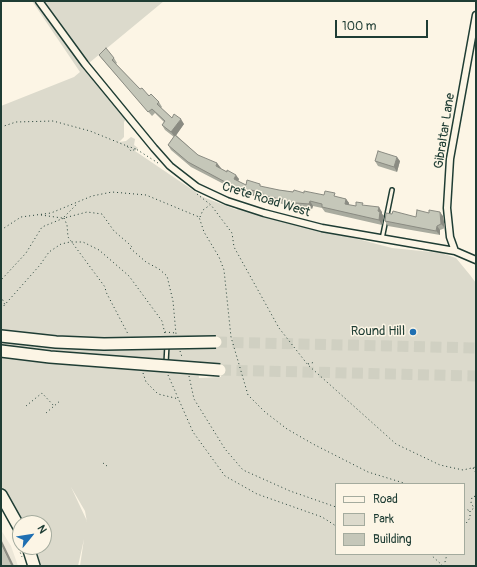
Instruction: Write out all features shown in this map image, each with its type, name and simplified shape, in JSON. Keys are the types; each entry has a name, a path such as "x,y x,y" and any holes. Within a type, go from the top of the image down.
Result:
{"highway":[{"path":"1,336 56,342 97,344 166,338 216,342"},
{"path":"1,352 50,358 220,370"},
{"path":"1,494 12,521"},
{"path":"31,555 34,566"}],"street":[{"name":"Crete Road West","path":"39,1 85,64 135,125 170,166 186,180 227,201 264,213 322,228 455,251 476,260"},
{"name":"Gibraltar Lane","path":"455,251 450,236 447,208 450,159 476,14"}],"lane":[{"path":"382,239 392,190"},
{"path":"166,338 166,366"}],"path":[{"path":"1,127 16,122 53,121 90,131 136,149 158,163"},
{"path":"127,146 131,151 136,149"},
{"path":"1,230 21,218 51,213 92,196 105,193 130,192 146,194 199,217 204,232 219,257 224,270 231,337 248,395 265,412 287,429 312,444 368,472 404,483"},
{"path":"196,194 211,205 232,233 234,246 279,328 308,365 396,444 440,466 463,470 476,467"},
{"path":"64,218 78,203"},
{"path":"199,217 203,210 211,205"},
{"path":"39,214 64,218"},
{"path":"64,218 67,225 68,238 105,287 106,292 125,326 130,340"},
{"path":"1,284 1,295 6,305 1,309"},
{"path":"166,338 176,333"},
{"path":"308,365 315,362"},
{"path":"141,368 146,382 158,394 179,399"},
{"path":"26,406 42,392 54,406"},
{"path":"46,413 61,400"},
{"path":"103,463 107,466"},
{"path":"473,468 476,473"},
{"path":"465,525 470,518 470,511 474,508 471,503 472,497 476,496"},
{"path":"465,508 470,511"},
{"path":"21,555 22,559"},
{"path":"431,555 444,566 447,555"}],"shaded area":[{"path":"1,530 11,546 12,555 14,555 18,566 1,566"}],"green space":[{"path":"32,1 36,1 79,60 126,119 124,122 124,137 119,142 126,141 131,137 135,139 134,145 138,148 135,151 203,197 237,210 236,207 392,248 441,253 456,258 476,283 476,566 80,566 84,539 78,566 41,566 37,555 52,555 52,515 20,515 1,486 1,106 74,77 80,72","holes":["194,336 204,337 205,347 195,348","197,362 222,366 221,377 199,378","71,487 85,511 87,520"]},
{"path":"44,1 164,1 89,63"}],"building":[{"path":"106,48 114,58 112,60 140,89 142,88 149,96 151,94 159,102 157,104 172,118 174,114 181,119 171,132 162,125 165,121 152,109 148,112 99,55"},
{"path":"175,135 198,155 217,163 216,166 236,175 234,179 246,185 247,180 260,184 260,186 279,190 293,192 294,190 304,193 304,191 324,195 325,191 335,193 334,196 346,199 345,204 356,206 356,202 363,203 362,205 379,207 379,220 322,207 322,204 310,201 309,204 296,203 262,195 263,193 251,190 250,192 240,190 188,162 168,145"},
{"path":"378,151 397,157 394,167 375,161"},
{"path":"417,210 429,213 429,210 440,212 441,224 437,226 436,231 385,221 386,213 392,214 393,211 416,217"},
{"path":"1,543 12,566 1,566"}],"tunnel":[{"path":"216,342 476,348"},
{"path":"220,370 476,376"}],"place":[{"name":"Round Hill","path":"413,332"}]}
